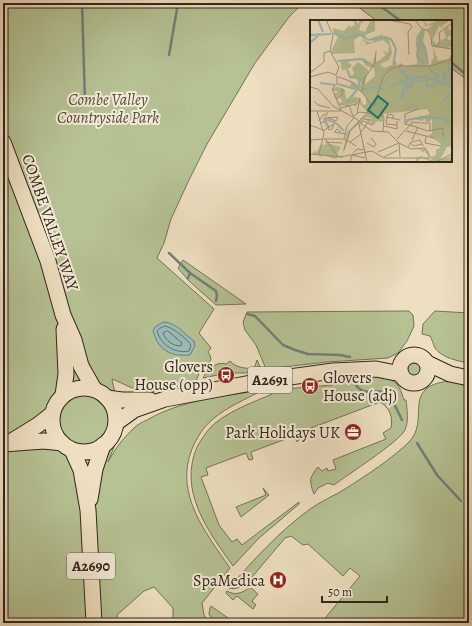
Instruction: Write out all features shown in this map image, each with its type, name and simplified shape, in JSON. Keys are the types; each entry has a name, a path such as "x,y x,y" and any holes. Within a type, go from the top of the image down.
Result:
{"main road":[{"name":"COMBE VALLEY WAY","path":"3,142 48,261 63,315 74,340 81,366 94,389"},
{"name":"COMBE VALLEY WAY","path":"62,395 66,374 63,315"},
{"path":"414,355 422,357 427,370 419,382 411,382 404,378 402,367 406,358 414,355"},
{"name":"A2691","path":"107,398 132,400 165,399 289,377 333,371 402,367"},
{"path":"427,370 469,378"},
{"path":"4,444 44,441 88,452 103,445 112,436 116,423 115,412 111,402 94,389 77,388 62,395 56,404 52,414 53,430 67,446"},
{"name":"A2691","path":"116,423 134,410 165,399"},
{"path":"4,444 38,425 52,414"},
{"name":"A2690","path":"88,510 93,476 103,445"},
{"name":"A2690","path":"67,446 81,470 88,510 94,623"}],"green space":[{"name":"Combe Valley Countryside Park","path":"3,3 303,3 289,17 255,63 207,144 171,219 164,243 157,258 214,309 199,333 211,348 208,352 211,360 200,371 196,381 164,390 140,390 112,379 122,427 108,462 126,436 134,428 160,413 188,403 263,390 230,407 209,422 203,429 192,449 187,466 187,482 195,512 211,541 230,568 202,603 204,615 209,623 173,623 173,608 154,587 144,591 117,615 118,623 3,623"},
{"path":"353,3 469,3 469,81 452,69 452,20 376,20"},
{"path":"183,260 246,304 216,305 188,280 178,268"},
{"path":"409,311 413,315 414,326 407,341 398,353 388,358 327,362 266,369 256,345 245,330 243,322 247,312"},
{"path":"435,311 469,313 469,363 450,358 442,354 435,348 430,336 422,334 423,324"},
{"path":"257,360 261,369 246,373 227,373 203,378 210,369 222,363 226,364 230,361 244,368 254,369"},
{"path":"410,360 418,360 423,365 421,376 418,378 410,378 405,373 405,365"},
{"path":"375,375 391,380 400,388 404,400 406,400 407,419 405,430 383,450 334,485 328,483 318,488 314,494 311,486 311,477 318,467 322,471 327,468 328,471 336,469 333,460 386,439 383,433 391,428 392,420 386,407 380,402 303,431 302,437 297,442 294,436 251,452 253,459 249,460 246,453 206,468 208,475 201,477 219,525 232,542 237,539 242,545 299,502 299,504 258,539 233,566 206,525 198,510 193,495 191,479 192,463 197,447 206,433 215,423 224,417 244,406 272,394 272,390 332,385 332,379"},
{"path":"449,381 469,383 469,623 321,623 360,576 350,568 343,576 308,544 303,545 291,536 285,538 247,583 238,588 229,588 267,546 299,518 314,506 341,492 369,473 409,442 415,433 418,424 419,405 425,390 434,384"},
{"path":"263,488 269,495 241,517 236,507 266,495"},
{"path":"250,587 258,594 252,601 256,605 253,609 237,596 233,600 226,593 227,591 230,593 239,593"},
{"path":"211,606 235,623 214,623 209,614"}],"water":[{"path":"164,322 173,324 194,341 195,346 190,355 177,355 166,351 161,347 153,330 156,326"}],"waterway":[{"path":"82,3 85,102"},
{"path":"169,55 178,3"},
{"path":"376,3 400,20"},
{"path":"452,63 469,77"},
{"path":"169,253 190,273 216,291 216,301"},
{"path":"188,278 190,273"},
{"path":"247,314 255,316 283,345 308,354 340,355 350,357"},
{"path":"353,381 357,387 366,392 378,391 387,395 394,403 402,420"},
{"path":"417,443 437,475 461,501"}],"place":[{"name":"Glovers House (opp)","path":"226,375"},
{"name":"Glovers House (adj)","path":"310,386"},
{"name":"Park Holidays UK","path":"353,432"},
{"name":"SpaMedica","path":"278,580"}]}
